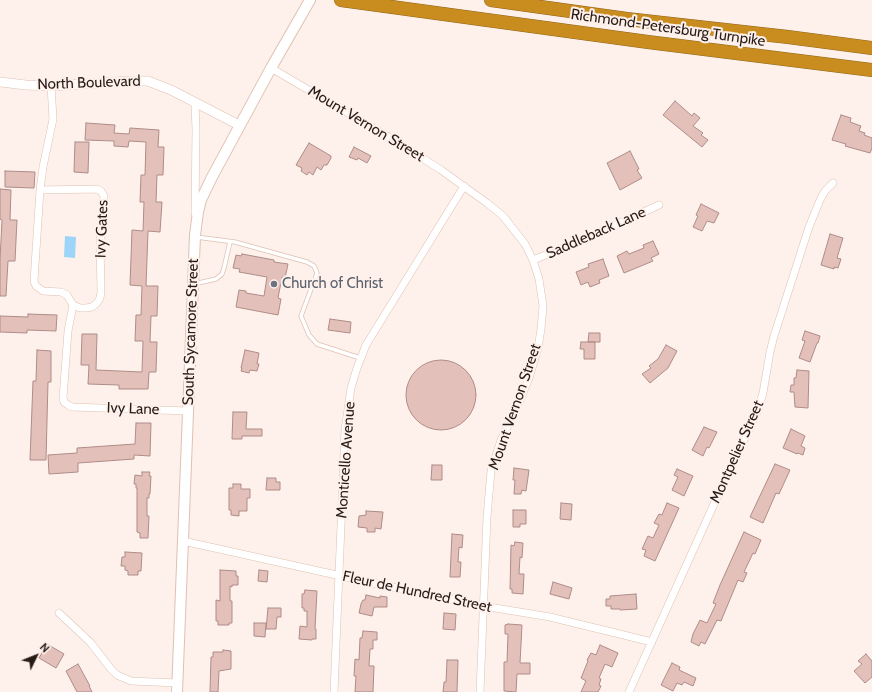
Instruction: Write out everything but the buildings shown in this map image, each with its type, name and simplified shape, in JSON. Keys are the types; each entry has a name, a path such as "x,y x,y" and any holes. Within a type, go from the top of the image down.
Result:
{"highway":[{"name":"Richmond-Petersburg Turnpike","path":"341,0 648,42 872,70"},
{"name":"Richmond-Petersburg Turnpike","path":"491,0 627,19 872,48"}],"main road":[{"name":"South Sycamore Street","path":"177,687 194,236 201,200 271,68 310,0"}],"street":[{"name":"Mount Vernon Street","path":"271,68 394,140 464,186 502,216 525,244 533,260 542,289 542,329 529,378 501,440 491,471 487,516 480,692"},
{"name":"North Boulevard","path":"0,82 51,86 148,81 171,90 240,125"},
{"path":"51,86 53,119 40,190 34,281 36,286 43,291 61,292 67,295 73,305"},
{"path":"194,236 196,130 195,103"},
{"name":"Montpelier Street","path":"629,692 758,410 763,393 774,336 809,227 820,200 825,191 833,183"},
{"name":"Monticello Avenue","path":"334,692 334,662 340,576 345,430 351,388 366,345 464,186"},
{"name":"Ivy Gates","path":"40,190 97,190 101,191 104,196 100,244 100,298 92,307 80,308 73,305"},
{"name":"Saddleback Lane","path":"533,260 580,241 659,205"},
{"name":"Ivy Lane","path":"73,305 68,331 63,398 68,405 79,408 188,411"},
{"name":"Fleur de Hundred Street","path":"183,541 483,606 550,617 652,642"},
{"path":"58,613 90,642 111,669 118,675 131,681 177,687"}],"lane":[{"path":"194,236 230,242 307,262 314,266 317,274 301,316 308,335 317,344 361,358"},
{"path":"193,285 216,279 222,274 230,242"}],"water":[{"path":"65,236 76,237 75,258 64,257"}],"place":[{"name":"Church of Christ","path":"274,284"}]}
